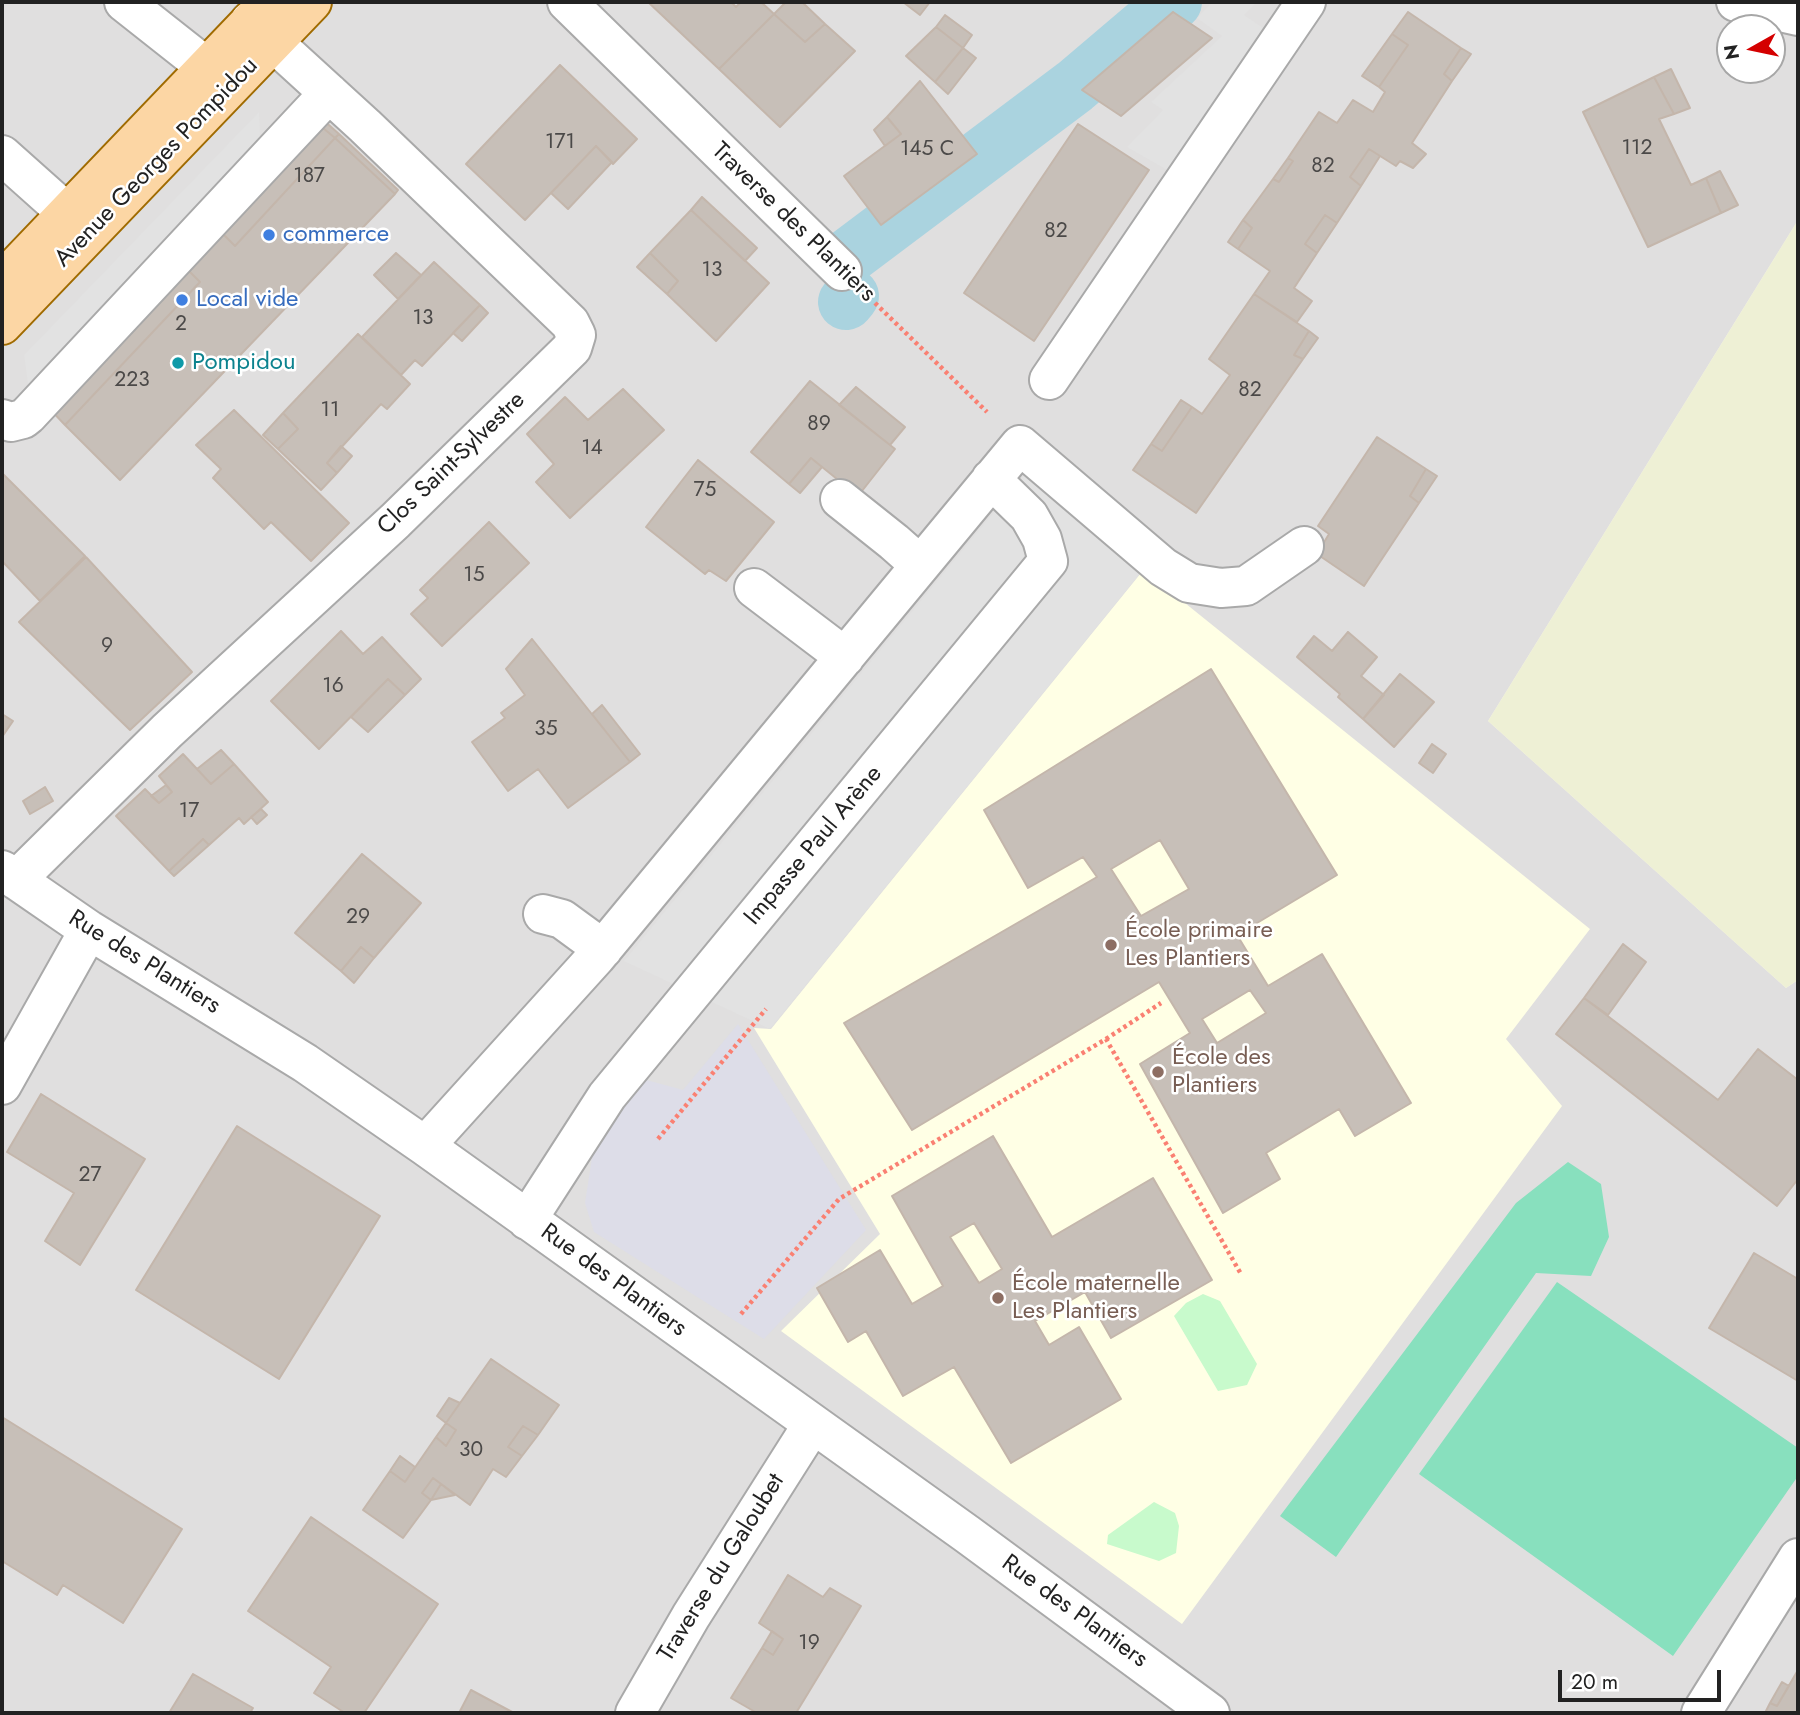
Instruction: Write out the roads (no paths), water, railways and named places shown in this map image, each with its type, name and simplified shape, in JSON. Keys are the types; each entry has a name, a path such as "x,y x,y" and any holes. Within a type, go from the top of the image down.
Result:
{"main road":[{"name":"Avenue Georges Pompidou","path":"2,325 15,289 67,213 205,66 264,22 312,2"},
{"name":"Avenue Georges Pompidou","path":"15,289 264,22"}],"street":[{"path":"124,2 205,66"},
{"name":"Traverse des Plantiers","path":"567,2 842,271"},
{"path":"1049,380 1306,2"},
{"path":"1736,2 1798,16"},
{"name":"Clos Saint-Sylvestre","path":"9,875 395,521 572,348 576,335 570,323 329,93 264,22"},
{"path":"2,419 11,422 28,415 329,93"},
{"path":"2,155 67,213"},
{"path":"425,1146 599,953 1020,444 1164,567 1189,583 1221,589 1246,586 1304,545"},
{"name":"Impasse Paul Arène","path":"527,1220 607,1096 1048,561 1042,539 1029,516 991,479"},
{"path":"840,499 920,565"},
{"path":"754,589 845,657"},
{"name":"Rue des Plantiers","path":"9,875 89,929 305,1063 425,1146 1008,1563 1210,1713"},
{"path":"543,914 562,919 599,953"},
{"path":"2,1085 89,929"},
{"name":"Traverse du Galoubet","path":"635,1713 691,1616 812,1425"},
{"path":"1701,1713 1798,1558"}],"waterway":[{"path":"850,255 1075,86 1174,2"},
{"path":"846,302 851,296"}],"place":[{"name":"commerce","path":"269,235"},
{"name":"Local vide","path":"182,300"},
{"name":"Pompidou","path":"178,363"},
{"name":"École primaire Les Plantiers","path":"1111,945"},
{"name":"École des Plantiers","path":"1158,1072"},
{"name":"École maternelle Les Plantiers","path":"998,1298"}]}
